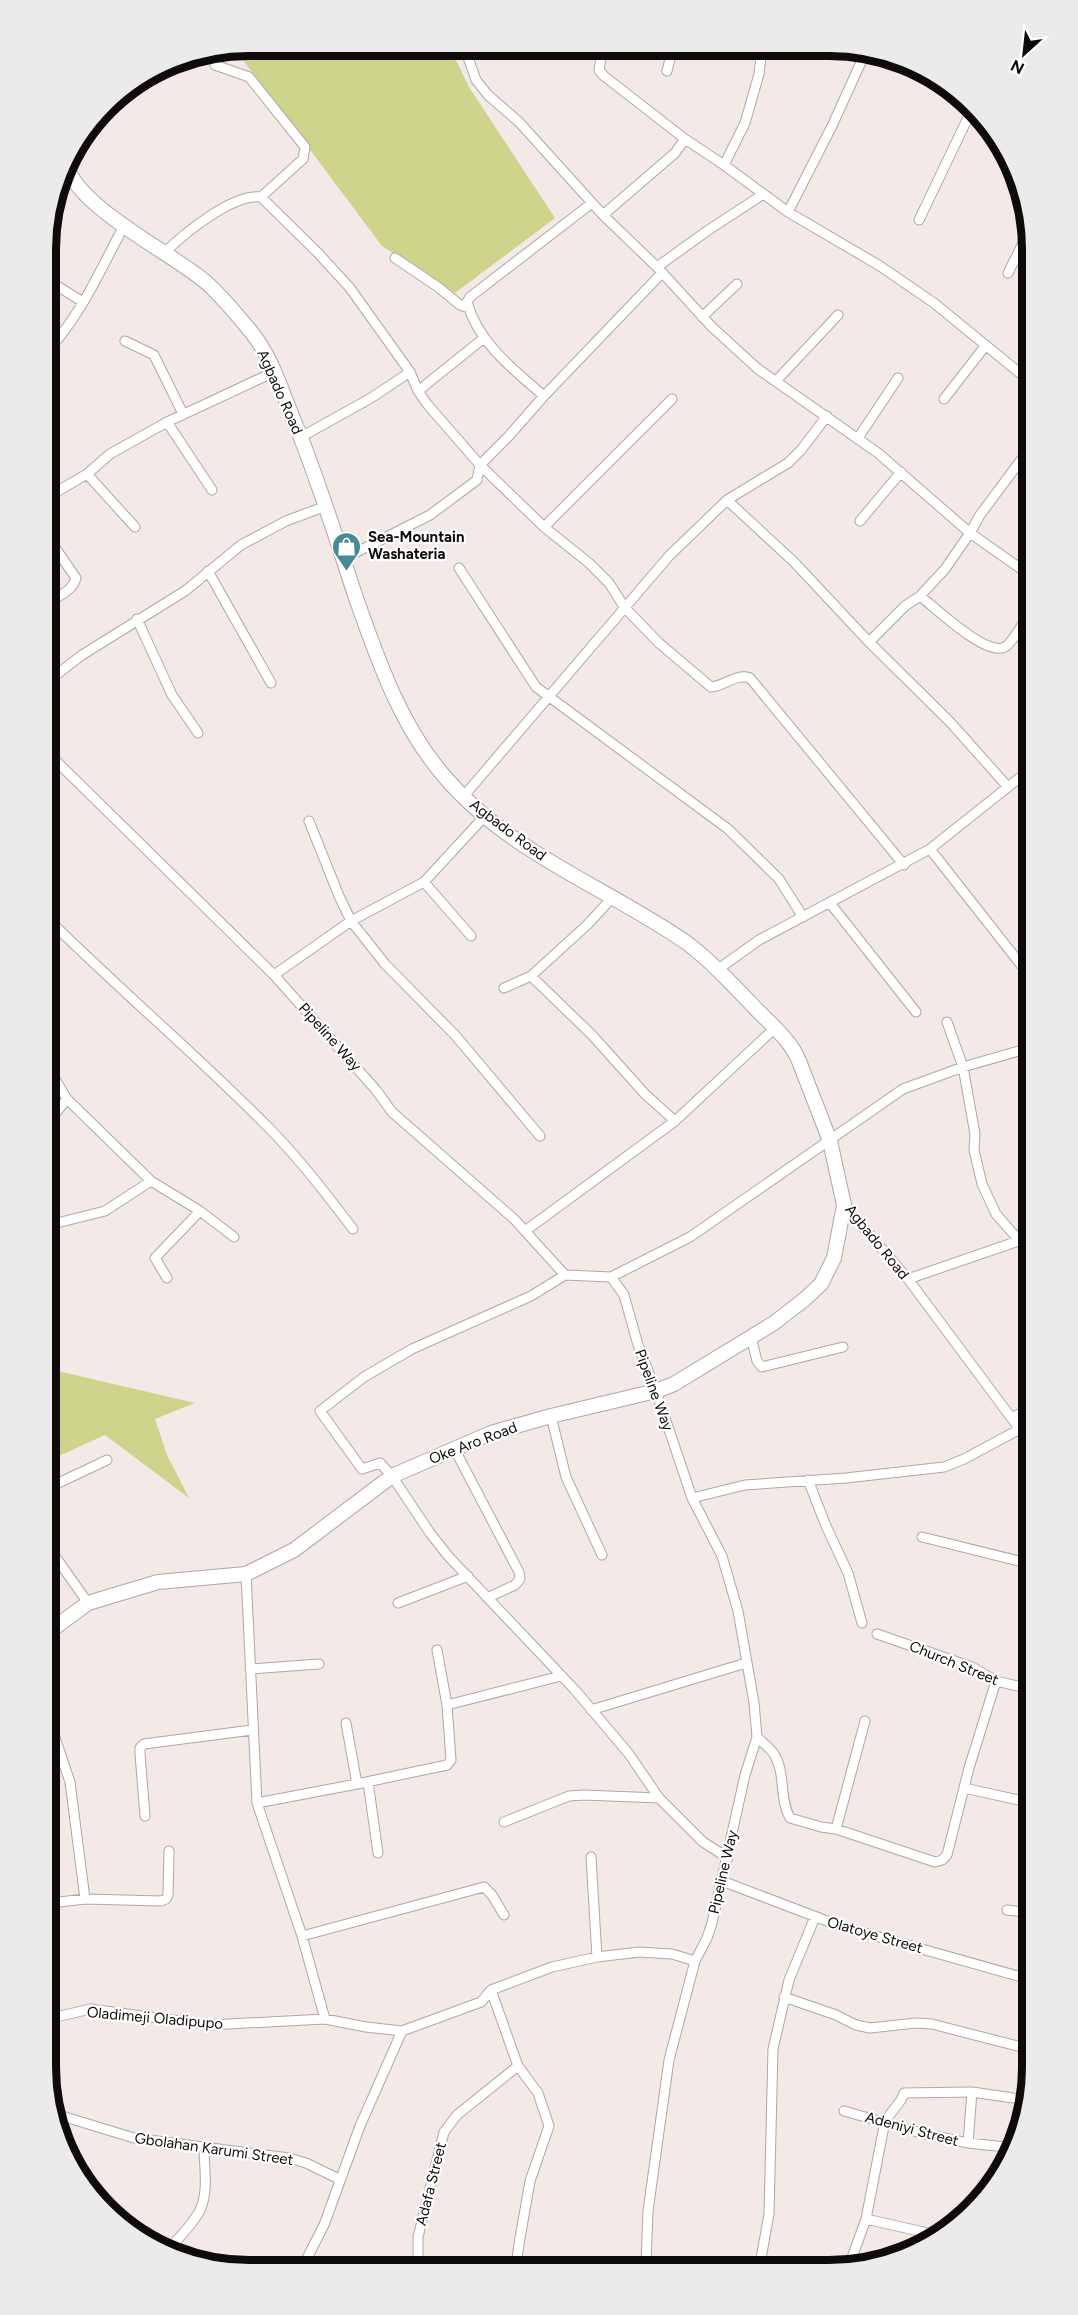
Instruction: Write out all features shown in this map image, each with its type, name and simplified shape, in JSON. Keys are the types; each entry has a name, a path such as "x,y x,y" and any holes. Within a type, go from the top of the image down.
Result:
{"main road":[{"name":"Agbado Road","path":"70,174 80,190 124,226 207,283 254,336 274,372 301,437 389,686 411,732 444,777 484,817 568,874 688,944 775,1028 796,1053 830,1140 844,1205"},
{"name":"Oke Aro Road","path":"56,1627 88,1604 158,1582 246,1574 294,1550 392,1476 491,1433 656,1391 694,1373 774,1323 806,1299 821,1284 834,1258 844,1205"}],"street":[{"path":"468,56 476,80 482,87 519,122 603,215 659,270 702,317 758,369 858,438 901,472 970,533 1023,570"},
{"path":"601,56 599,70 604,76 685,139 724,165 762,195 898,278 934,303 1023,376"},
{"path":"667,71 671,56"},
{"path":"724,165 745,123 753,100 761,56"},
{"path":"788,212 832,126 863,58"},
{"path":"215,65 249,77 305,147 303,159 261,197"},
{"path":"920,220 969,115"},
{"path":"603,215 675,153 685,139"},
{"path":"343,559 430,515 477,480 480,465 659,270 707,231 762,195"},
{"path":"165,252 185,233 210,216 251,196 261,197 350,288 410,372 418,391 480,465 544,527 589,563 609,583 625,608 659,643 711,687 743,677 750,678 904,865"},
{"path":"544,396 513,369 484,338 467,302 592,203"},
{"path":"56,339 83,302 124,226"},
{"path":"1008,273 1023,244"},
{"path":"395,258 460,305 469,308"},
{"path":"702,317 737,284"},
{"path":"56,285 83,302"},
{"path":"776,381 838,315"},
{"path":"418,391 484,338"},
{"path":"125,341 154,355 183,414"},
{"path":"944,399 986,345"},
{"path":"56,492 87,474 110,454 167,422 274,372"},
{"path":"301,437 371,399 410,372"},
{"path":"858,438 898,378"},
{"path":"544,527 672,399"},
{"path":"463,797 669,556 727,500 788,463 827,416"},
{"path":"167,422 212,490"},
{"path":"869,642 905,606 921,596 945,568 980,515 1023,458"},
{"path":"860,521 901,472"},
{"path":"87,474 135,527"},
{"path":"727,500 794,562 869,642 950,722 1008,787"},
{"path":"56,675 137,619 185,591 241,545 286,521 326,506"},
{"path":"56,550 76,578 75,584 70,589 56,598"},
{"path":"459,568 531,680 548,696 728,829 779,879 803,917"},
{"path":"208,572 271,682"},
{"path":"921,596 982,644 995,649 1006,646 1023,624"},
{"path":"137,619 172,695 198,733"},
{"name":"Pipeline Way","path":"56,761 274,975 376,1090 392,1112 525,1231 565,1275"},
{"path":"717,970 759,940 904,865 930,849 1023,777"},
{"path":"274,975 351,921 424,882 484,817"},
{"path":"309,821 351,921 385,964 454,1035 540,1136"},
{"path":"930,849 1023,967"},
{"path":"424,882 471,936"},
{"path":"504,988 531,976 587,925 612,898"},
{"path":"831,903 916,1012"},
{"path":"56,925 184,1045 272,1132 317,1183 353,1229"},
{"path":"531,976 592,1035 645,1094 675,1121"},
{"path":"947,1022 963,1067 975,1134 974,1150 979,1177 996,1214 1022,1237"},
{"path":"525,1231 675,1121 775,1028"},
{"path":"728,1858 703,1842 659,1798 629,1754 591,1710 430,1533 392,1476 380,1463 362,1469 320,1411 363,1377 412,1348 531,1296 565,1275 611,1277 690,1238 903,1089 963,1067 1023,1050"},
{"path":"56,1081 67,1099 151,1180 200,1211 234,1237"},
{"path":"56,1112 67,1099"},
{"path":"56,1223 105,1211 151,1180"},
{"name":"Agbado Road","path":"844,1205 908,1279 1022,1432"},
{"path":"167,1278 157,1262 157,1255 200,1211"},
{"path":"908,1279 1022,1240"},
{"name":"Pipeline Way","path":"611,1277 624,1295 638,1345 692,1498 725,1564 738,1611 754,1703 757,1737 743,1782 728,1858 707,1938 695,1960 669,2060 648,2211 646,2260"},
{"path":"751,1337 757,1361 762,1367 843,1347"},
{"path":"1012,1417 1022,1413"},
{"path":"551,1416 566,1477 602,1555"},
{"path":"692,1498 745,1485 944,1467 1020,1429"},
{"path":"455,1450 519,1572 520,1579 515,1585 489,1597"},
{"path":"56,1484 107,1460"},
{"path":"808,1480 848,1573 862,1623"},
{"path":"922,1537 1022,1562"},
{"path":"56,1558 88,1604"},
{"path":"246,1574 257,1803 302,1936 325,2019"},
{"path":"398,1603 468,1576"},
{"name":"Church Street","path":"877,1634 972,1667 996,1681 1022,1687"},
{"path":"257,1803 447,1765 451,1760 447,1705 437,1650"},
{"path":"591,1710 746,1663"},
{"path":"250,1669 319,1664"},
{"path":"447,1705 561,1676"},
{"path":"757,1737 774,1754 780,1771 786,1811 790,1818 836,1829 935,1862 942,1860 946,1855 996,1681"},
{"path":"836,1829 865,1721"},
{"path":"346,1723 357,1784"},
{"path":"145,1816 140,1754 140,1748 144,1744 252,1730"},
{"path":"56,1741 70,1782 85,1899"},
{"path":"368,1782 378,1853"},
{"path":"964,1788 1022,1801"},
{"path":"504,1822 569,1796 659,1798"},
{"path":"56,1902 85,1899 161,1901 166,1899 169,1851"},
{"path":"591,1857 597,1957"},
{"name":"Olatoye Street","path":"722,1881 840,1926 1022,1977"},
{"path":"302,1936 484,1887 492,1895 504,1915"},
{"path":"1007,1911 1022,1912"},
{"path":"761,2260 769,2214 773,2049 789,1980 815,1917"},
{"path":"306,2260 324,2225 360,2126 402,2031 482,2002 491,1990 552,1967 597,1957 656,1952 695,1960"},
{"path":"491,1990 518,2066 538,2093 549,2126 531,2181 517,2260"},
{"path":"784,1997 836,2015 856,2025 870,2028 916,2023 932,2024 1017,2046"},
{"name":"Oladimeji Oladipupo","path":"56,2017 90,2009 210,2025 325,2019 366,2028 402,2031"},
{"name":"Adafa Street","path":"418,2260 418,2237 444,2132 457,2115 518,2066"},
{"path":"968,2143 972,2092"},
{"path":"852,2258 866,2219 885,2121 904,2093 972,2092 1013,2098"},
{"name":"Adeniyi Street","path":"844,2111 925,2134 968,2143 1005,2147"},
{"name":"Gbolahan Karumi Street","path":"62,2116 134,2138 289,2158 306,2163 339,2179"},
{"path":"174,2244 200,2212 203,2203 205,2194 204,2148"},
{"path":"866,2219 928,2233"}],"green space":[{"path":"240,56 454,56 469,87 555,218 455,293 382,246"},
{"path":"56,1371 195,1403 155,1419 167,1455 189,1498 105,1435 56,1457"}],"place":[{"name":"Sea-Mountain Washateria","path":"347,572"}]}
